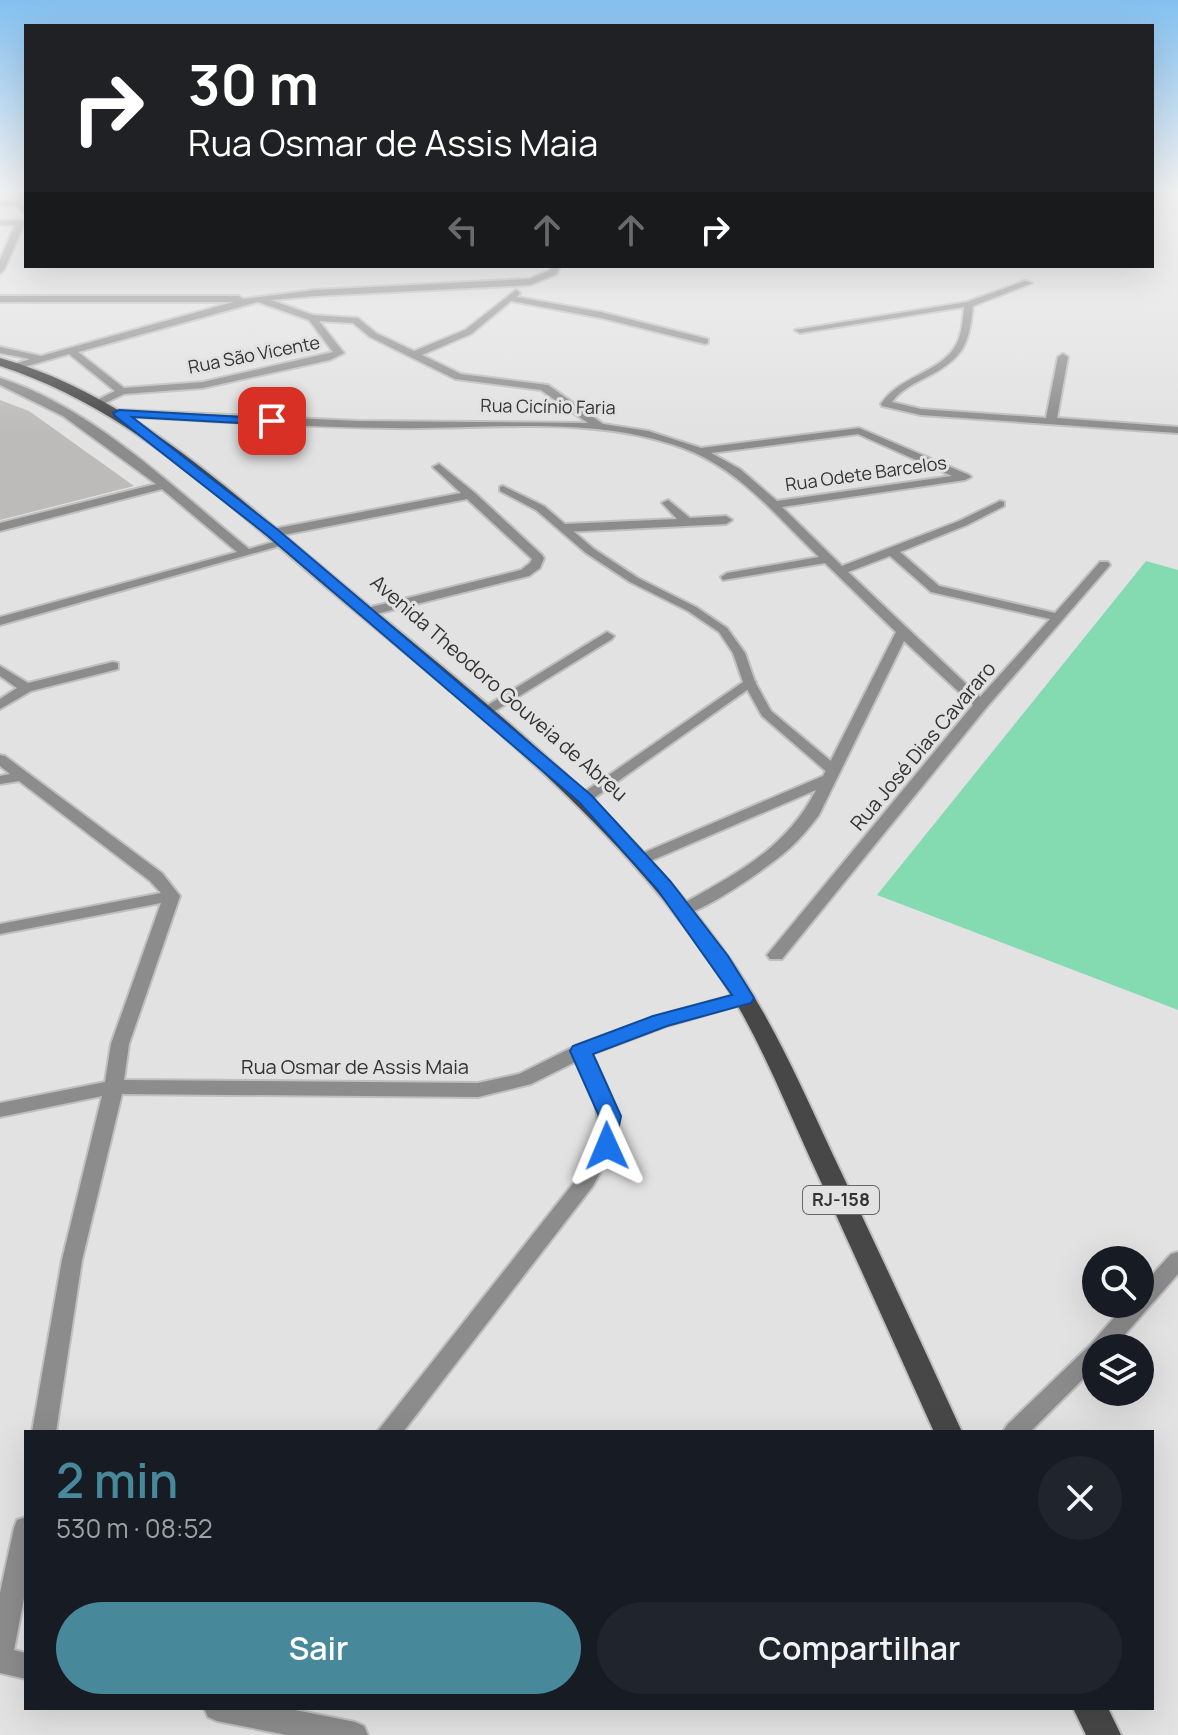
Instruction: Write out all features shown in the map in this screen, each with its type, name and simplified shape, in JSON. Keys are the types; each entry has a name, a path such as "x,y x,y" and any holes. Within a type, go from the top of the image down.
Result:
{"main road":[{"name":"Avenida Theodoro Gouveia de Abreu","path":"0,362 53,378 119,413 278,538 485,711 585,798 642,859 721,961 744,998 804,1118 947,1430"},
{"path":"1091,1710 1104,1735"}],"street":[{"path":"414,355 468,332 530,282 555,270"},
{"path":"17,366 254,300 530,282"},
{"path":"800,330 969,304 1028,283"},
{"name":"Rua São Vicente","path":"0,299 204,297 254,300 312,318 338,351 337,355 203,385 122,391"},
{"path":"509,298 601,315 705,341"},
{"path":"969,304 965,330 956,353 894,395 886,404 913,411 1178,430"},
{"path":"312,318 355,320 373,335 459,377 544,387 598,425"},
{"path":"0,350 38,358"},
{"path":"71,351 122,391 101,402"},
{"path":"1051,421 1063,357"},
{"path":"0,381 25,390 100,434 246,553"},
{"path":"0,395 25,390"},
{"name":"Rua Cicínio Faria","path":"119,413 394,425 598,425 662,435 702,451 728,466 773,505 901,634 981,705"},
{"name":"Rua Odete Barcelos","path":"702,451 859,431 965,477 773,505"},
{"path":"368,612 525,573 536,565 538,558 439,467"},
{"path":"0,527 160,486"},
{"path":"0,621 246,553 278,538 471,495"},
{"path":"668,503 687,522"},
{"path":"840,571 963,523 1000,504"},
{"path":"565,528 726,520"},
{"path":"892,551 935,589 1058,617"},
{"path":"727,577 828,559"},
{"name":"Rua José Dias Cavararo","path":"776,955 981,705 1104,565"},
{"path":"683,911 762,864 794,839 811,815 901,634"},
{"path":"485,711 607,636"},
{"path":"0,705 26,688 113,666"},
{"path":"0,670 26,688"},
{"path":"585,798 749,682"},
{"path":"0,759 156,877 172,896"},
{"path":"642,859 829,775"},
{"path":"0,780 21,776"},
{"path":"0,929 172,896"},
{"path":"44,1430 72,1260 114,1087 120,1044 172,896"},
{"name":"Rua Osmar de Assis Maia","path":"0,1110 114,1087 478,1090 524,1079 581,1051 661,1021 744,998"},
{"path":"391,1430 586,1181 607,1146 610,1116 581,1051"},
{"path":"1154,1288 1178,1260"},
{"path":"1113,1334 1127,1318"},
{"path":"1017,1430 1082,1366"},
{"path":"24,1546 18,1601 0,1657 24,1665"},
{"path":"227,1710 355,1735"}],"lane":[{"path":"503,489 540,508 590,551 623,573 692,609 723,630 739,653 749,682 766,713 829,775"}],"green space":[{"path":"1146,561 1178,570 1178,1010 877,895"}],"building":[{"path":"0,400 29,411 134,486 0,520"}],"route":[{"path":"272,421 119,413 273,533 585,798 663,885 721,961 744,998 661,1021 581,1051 610,1116 607,1146"}]}
